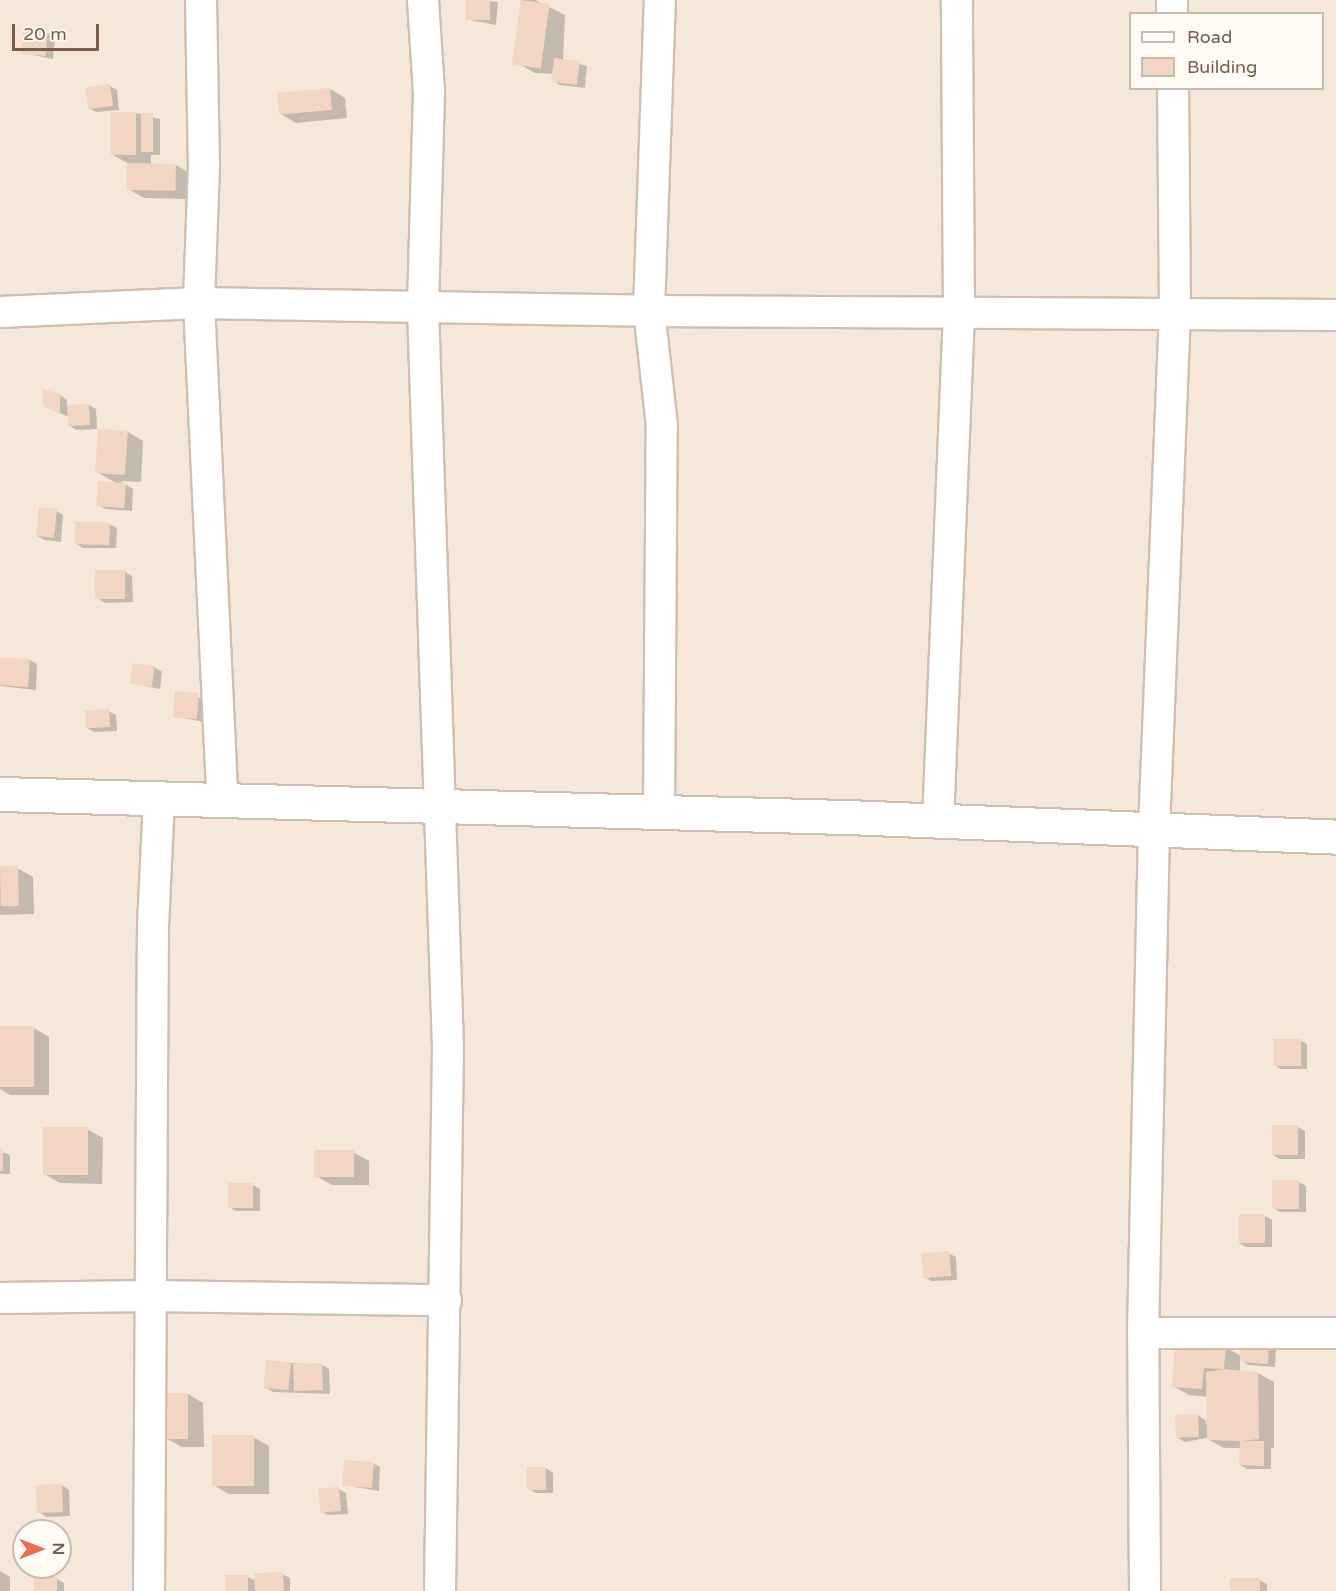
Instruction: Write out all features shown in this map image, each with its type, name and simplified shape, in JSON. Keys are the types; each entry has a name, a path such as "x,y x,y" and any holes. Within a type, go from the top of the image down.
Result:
{"street":[{"path":"201,0 204,165 199,303 222,798"},
{"path":"423,0 429,92 423,309 438,805 448,1046 440,1591"},
{"path":"659,812 662,426 649,311 660,0"},
{"path":"939,822 959,312 957,0"},
{"path":"1145,1591 1143,1333 1154,830 1175,311 1173,90"},
{"path":"0,312 199,303 423,309 1175,311 1336,315"},
{"path":"0,794 222,798 659,812 1336,837"},
{"path":"149,1591 153,926 159,797"},
{"path":"0,1298 149,1296 446,1300"},
{"path":"1143,1333 1336,1333"}],"shaded area":[{"path":"0,0 1336,0 1336,1591 0,1591"}],"building":[{"path":"465,0 490,0 490,20 465,20"},
{"path":"521,0 550,4 541,68 512,64"},
{"path":"23,29 48,31 46,56 21,54"},
{"path":"554,58 580,61 577,85 551,82"},
{"path":"110,84 113,106 88,109 85,87"},
{"path":"330,88 332,110 279,115 277,93"},
{"path":"111,112 136,112 136,155 111,155"},
{"path":"141,113 153,113 153,152 141,152"},
{"path":"127,163 176,164 176,191 127,190"},
{"path":"42,389 60,394 60,414 43,406"},
{"path":"89,404 90,425 68,426 67,405"},
{"path":"98,429 128,431 125,475 95,473"},
{"path":"98,481 126,483 124,508 96,506"},
{"path":"39,507 57,509 54,538 36,536"},
{"path":"75,521 110,522 109,545 74,544"},
{"path":"95,570 125,570 125,599 95,599"},
{"path":"0,657 30,659 28,687 0,685"},
{"path":"133,663 155,666 152,687 130,684"},
{"path":"175,691 199,693 197,719 173,717"},
{"path":"109,709 110,727 86,728 85,710"},
{"path":"0,866 18,866 19,906 1,906"},
{"path":"0,1026 34,1026 34,1087 0,1087"},
{"path":"1273,1039 1301,1039 1301,1066 1273,1066"},
{"path":"1272,1125 1298,1125 1298,1155 1272,1155"},
{"path":"43,1127 88,1127 88,1175 43,1175"},
{"path":"0,1149 3,1149 3,1171 0,1171"},
{"path":"314,1150 354,1150 354,1177 314,1177"},
{"path":"1272,1180 1299,1180 1299,1209 1272,1209"},
{"path":"228,1183 253,1183 253,1208 228,1208"},
{"path":"1239,1214 1265,1214 1265,1243 1239,1243"},
{"path":"949,1251 951,1276 923,1278 921,1253"},
{"path":"1175,1342 1226,1345 1224,1369 1204,1368 1202,1389 1172,1387"},
{"path":"1241,1343 1269,1345 1268,1364 1240,1362"},
{"path":"266,1360 291,1362 288,1390 264,1388"},
{"path":"322,1363 323,1390 294,1391 293,1364"},
{"path":"1224,1369 1258,1372 1259,1439 1243,1441 1264,1441 1264,1466 1239,1465 1240,1441 1207,1440 1206,1372"},
{"path":"164,1393 188,1393 188,1439 164,1439"},
{"path":"1198,1414 1199,1437 1176,1438 1175,1415"},
{"path":"212,1435 254,1435 254,1486 212,1486"},
{"path":"344,1460 374,1462 372,1488 342,1486"},
{"path":"527,1467 546,1467 546,1490 527,1490"},
{"path":"62,1484 63,1512 37,1513 36,1485"},
{"path":"339,1487 341,1511 320,1513 318,1489"},
{"path":"283,1572 284,1591 255,1591 254,1574"},
{"path":"225,1575 248,1575 248,1591 225,1591"},
{"path":"1230,1578 1260,1578 1260,1591 1230,1591"},
{"path":"34,1579 57,1579 57,1591 34,1591"}]}
